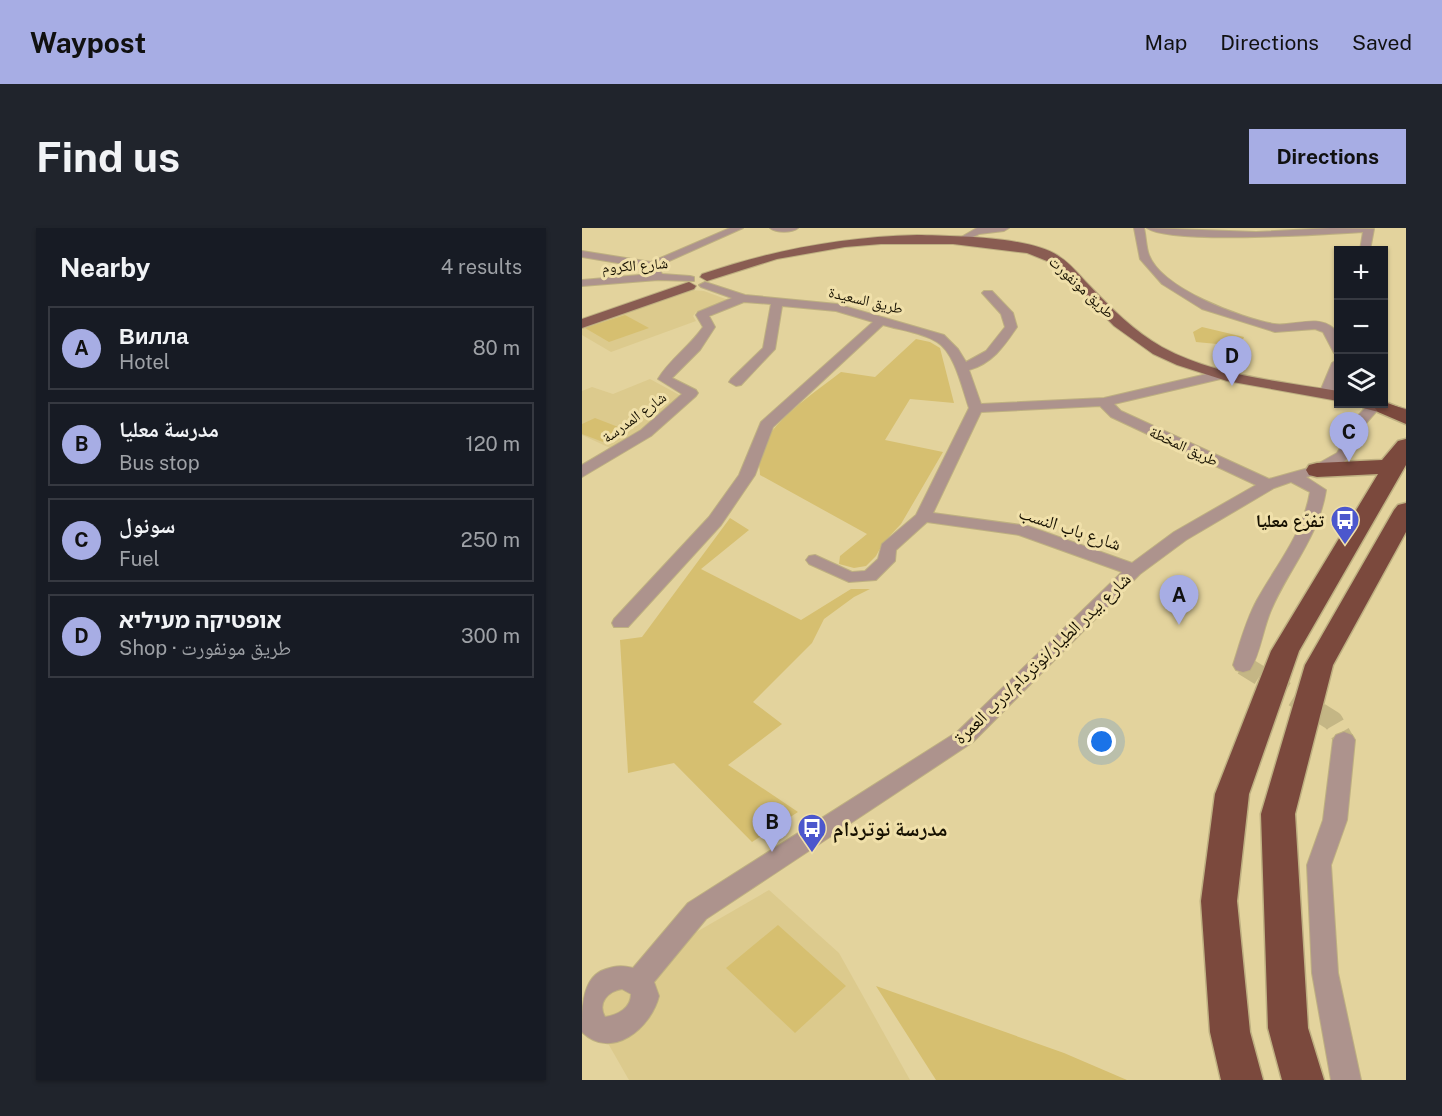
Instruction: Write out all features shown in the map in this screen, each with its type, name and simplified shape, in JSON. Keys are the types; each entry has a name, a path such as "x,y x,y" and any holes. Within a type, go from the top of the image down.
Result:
{"highway":[{"path":"1317,470 1389,466 1404,450"},
{"path":"1242,1080 1230,1032 1219,901 1232,794 1285,651 1404,450"},
{"path":"1317,470 1347,479 1360,486 1370,498 1369,510"},
{"path":"1303,1080 1288,1028 1278,814 1319,665 1406,510"}],"main road":[{"name":"طريق مونفورت","path":"689,282 706,281 765,259 844,244 969,233 1054,258 1134,335 1166,355 1224,374 1332,395"},
{"path":"582,324 689,282"}],"street":[{"path":"582,254 652,265 738,228"},
{"path":"775,228 793,228"},
{"path":"969,233 1004,228"},
{"path":"1140,228 1144,257 1166,282 1206,307 1275,328 1316,325 1328,330 1334,342"},
{"path":"1160,229 1256,235 1369,229 1366,246"},
{"path":"652,265 658,277"},
{"name":"شارع الكروم","path":"582,283 658,277 689,282"},
{"name":"طريق السعيدة","path":"706,281 743,298 837,308 922,332 947,343 954,353 976,408"},
{"path":"960,368 976,364 991,355 1011,327 1007,313 987,293"},
{"name":"شارع المدرسة","path":"582,472 646,433 691,393 665,379 669,372 696,347 710,327 702,315 743,298"},
{"path":"736,382 769,349 777,303"},
{"path":"621,623 716,521 747,475 766,425 882,320"},
{"path":"814,560 849,577 870,576 885,561 888,548 923,517 976,408 1104,402 1224,374"},
{"name":"طريق المخطة","path":"1104,402 1116,414 1268,485"},
{"path":"1356,426 1392,408"},
{"name":"شارع بيدر الطيار/نوتردام/درب العمرة","path":"639,981 697,911 964,737 1134,570 1180,536 1268,485 1317,470 1344,456 1347,448"},
{"path":"1243,665 1267,600 1308,531 1317,503 1318,490 1292,476"},
{"name":"شارع باب النسب","path":"923,517 1022,530 1134,570"},
{"path":"1344,740 1335,820 1319,866 1325,973 1346,1080"},
{"path":"622,977 639,981 644,989 645,998 642,1007 633,1019 624,1026 603,1030 588,1021 584,1013 588,1000 601,984 622,977"}],"shaded area":[{"path":"691,290 704,291 728,300 696,312 693,316 696,321 611,352 582,335 582,326"},
{"path":"625,315 649,328 609,342 585,328"},
{"path":"1202,327 1244,337 1238,353 1217,351 1217,344 1196,342 1193,332"},
{"path":"916,339 930,342 940,348 954,403 910,399 885,440 943,452 901,524 883,543 876,556 866,566 854,568 839,564 840,556 867,534 760,475 759,458 763,445 781,421 806,398 841,372 875,377"},
{"path":"650,379 683,397 645,427 610,448 582,435 582,391 592,387 613,394"},
{"path":"595,418 626,430 603,442 582,434 582,424"},
{"path":"730,518 749,530 701,569 801,620 851,589 870,589 854,597 824,619 812,643 753,702 782,724 728,765 798,812 752,842 674,763 628,773 620,640 642,637"},
{"path":"769,890 839,953 910,1080 629,1080 582,998"},
{"path":"778,925 846,986 795,1033 726,968"},
{"path":"876,986 1064,1053 1127,1080 936,1080"}],"tunnel":[{"path":"1243,665 1333,721 1344,740"}],"place":[{"name":"אופטיקה מעיליא","path":"1232,386"},
{"name":"سونول","path":"1349,462"},
{"name":"تفرّع معليا","path":"1345,546"},
{"name":"Вилла","path":"1179,625"},
{"name":"مدرسة معليا","path":"772,852"},
{"name":"مدرسة نوتردام","path":"812,854"}]}
